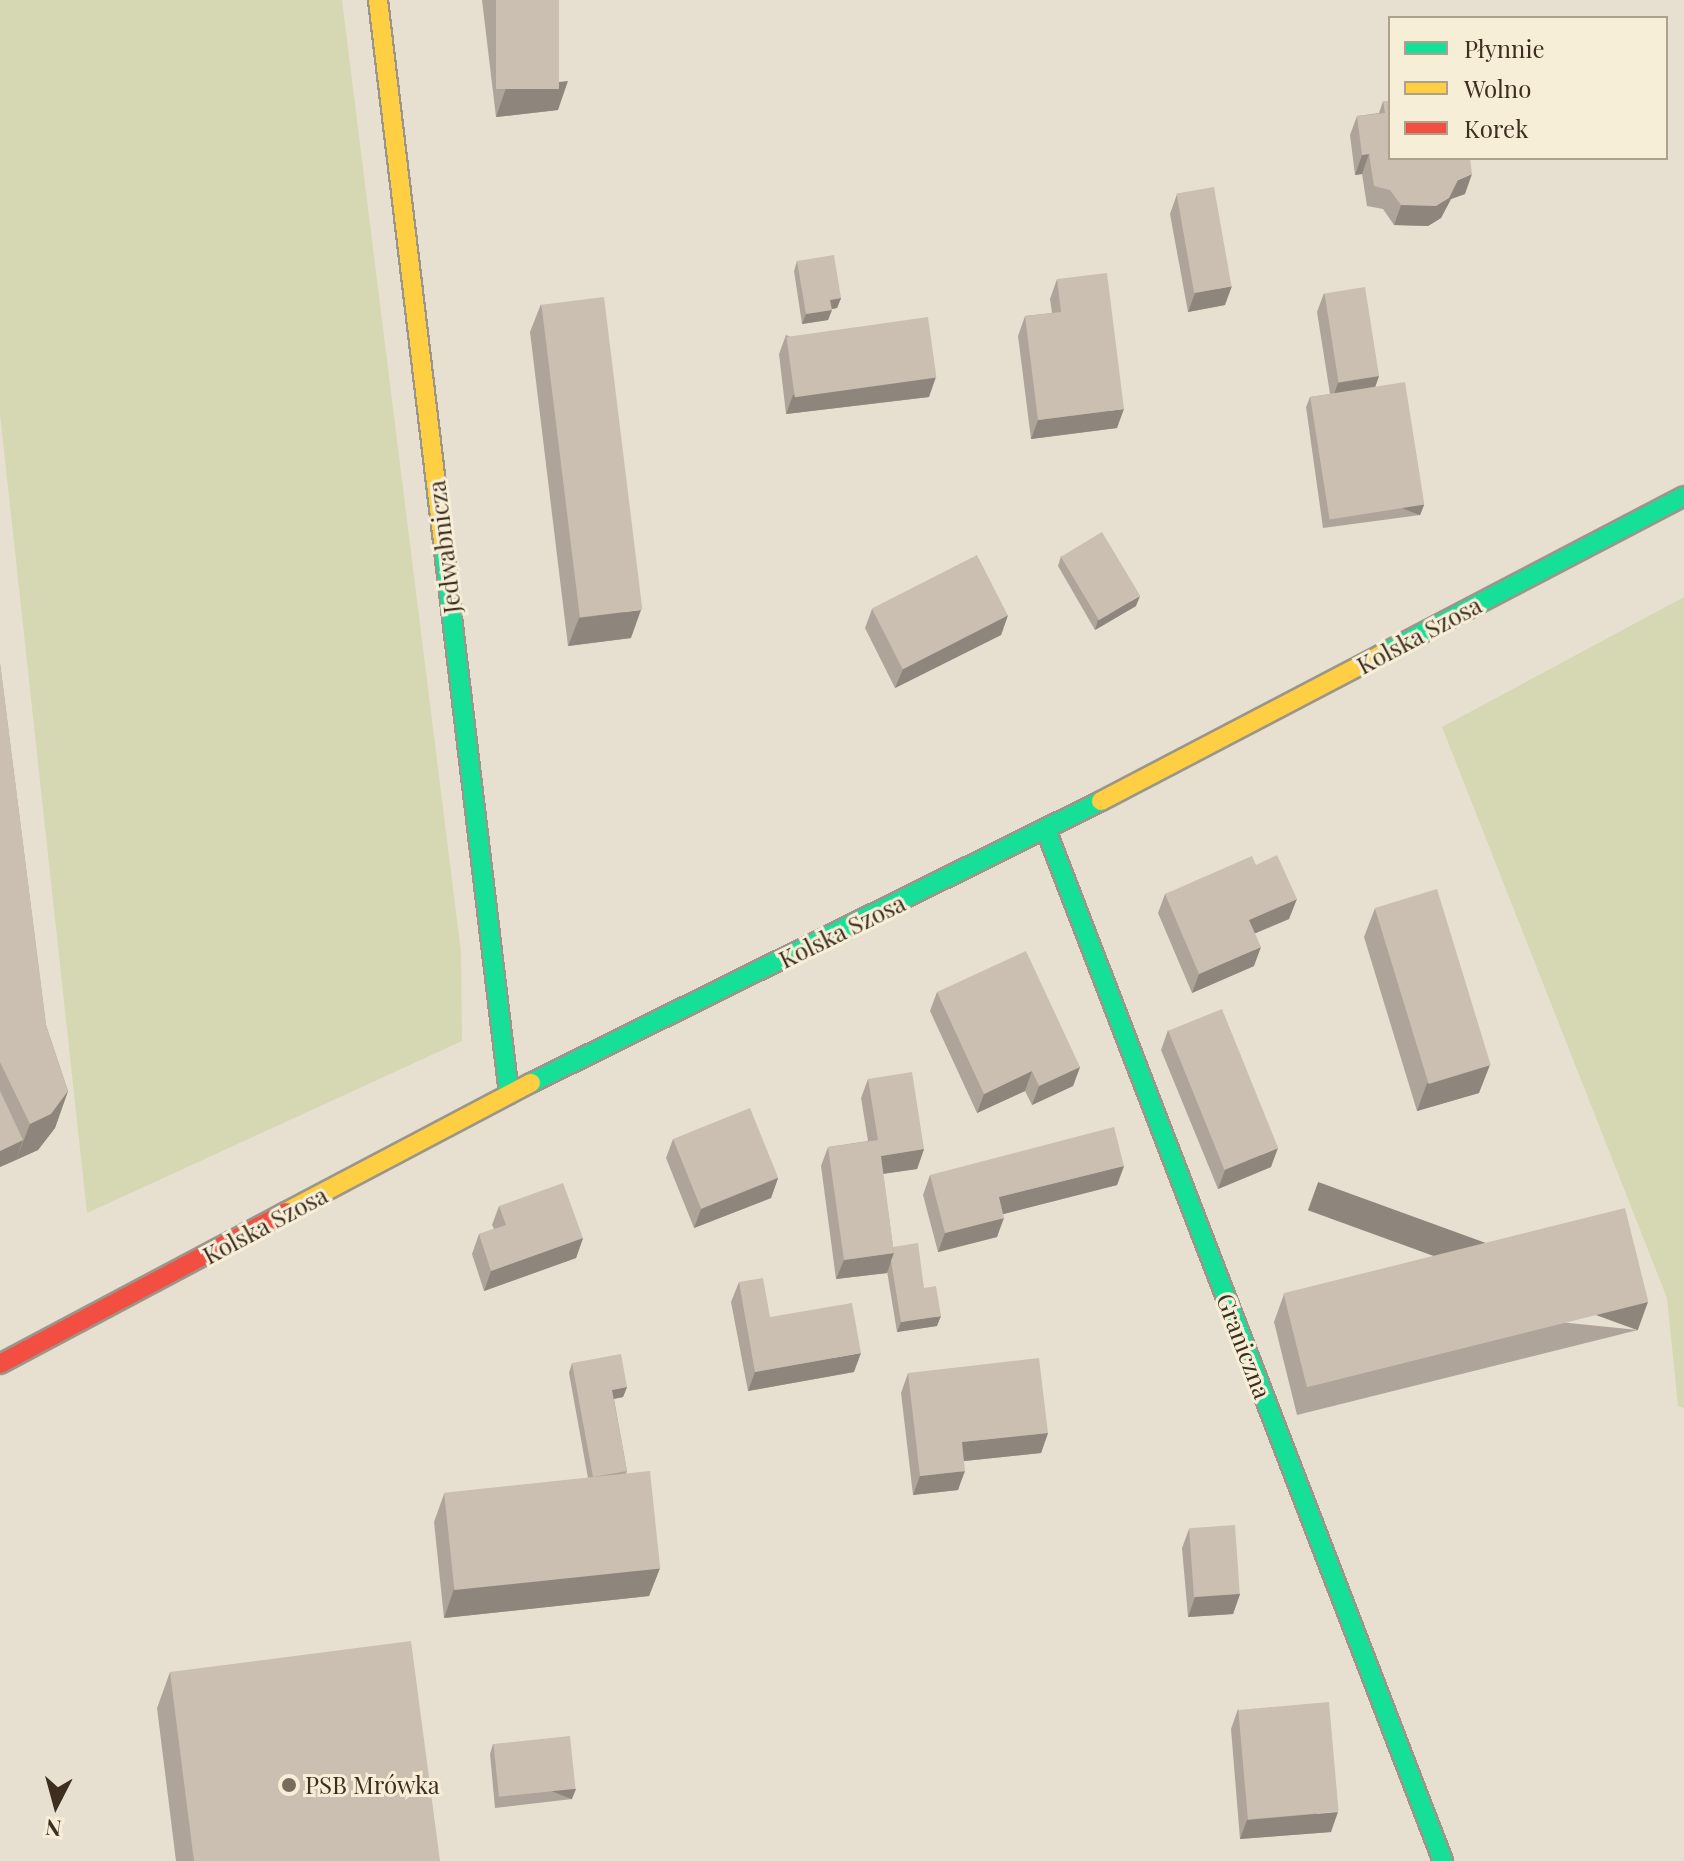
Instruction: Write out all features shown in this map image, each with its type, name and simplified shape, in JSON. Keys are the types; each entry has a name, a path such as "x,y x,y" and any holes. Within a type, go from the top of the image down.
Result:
{"street":[{"name":"Jedwabnicza","path":"378,0 509,1094"},
{"name":"Kolska Szosa","path":"0,1364 509,1094 1046,830 1684,496"},
{"name":"Graniczna","path":"1046,830 1443,1861"}],"green space":[{"path":"0,0 342,0 461,952 462,1041 87,1213 0,414"},
{"path":"1684,597 1684,1408 1678,1406 1667,1298 1442,727"}],"building":[{"path":"496,0 559,0 559,89 496,89"},
{"path":"1383,101 1388,101 1388,160 1470,160 1472,174 1458,180 1449,198 1436,206 1401,205 1390,190 1374,186 1369,154 1362,155 1357,116 1385,113"},
{"path":"1214,187 1232,286 1194,293 1177,194"},
{"path":"834,255 841,298 830,300 832,310 806,314 797,261"},
{"path":"1107,273 1124,409 1038,420 1025,316 1061,312 1057,279"},
{"path":"1365,287 1379,376 1339,382 1325,293"},
{"path":"604,297 642,610 580,617 541,305"},
{"path":"928,317 936,377 795,397 786,337"},
{"path":"1405,382 1424,504 1330,519 1310,397"},
{"path":"1102,532 1140,595 1099,620 1061,557"},
{"path":"977,555 1008,616 903,669 872,609"},
{"path":"0,663 46,1025 68,1091 51,1114 30,1124 0,1062"},
{"path":"1277,855 1297,899 1249,920 1261,947 1199,974 1165,894 1252,856 1256,865"},
{"path":"1437,889 1491,1065 1429,1084 1375,908"},
{"path":"1026,951 1080,1067 1039,1086 1032,1071 984,1094 937,992"},
{"path":"1222,1009 1278,1148 1224,1170 1168,1031"},
{"path":"912,1072 924,1149 881,1156 894,1253 844,1260 828,1147 878,1140 868,1079"},
{"path":"0,1091 23,1140 0,1151"},
{"path":"750,1108 778,1178 701,1209 673,1139"},
{"path":"1114,1127 1124,1166 999,1197 1004,1218 945,1233 930,1175"},
{"path":"563,1183 583,1238 491,1271 479,1234 506,1225 499,1206"},
{"path":"1625,1208 1648,1302 1307,1387 1283,1293"},
{"path":"918,1243 924,1288 936,1286 941,1316 901,1322 891,1261 893,1247"},
{"path":"763,1278 770,1317 852,1303 861,1353 755,1372 739,1282"},
{"path":"621,1354 627,1387 612,1390 627,1471 593,1477 572,1363"},
{"path":"1039,1358 1048,1433 962,1442 965,1471 920,1476 908,1373"},
{"path":"650,1471 660,1568 454,1590 444,1493"},
{"path":"1235,1525 1240,1594 1194,1597 1189,1528"},
{"name":"PSB Mrówka","path":"411,1641 440,1861 194,1861 170,1672"},
{"path":"1329,1702 1339,1812 1248,1820 1238,1710"},
{"path":"570,1736 576,1789 499,1797 493,1744"}],"traffic: fast":[{"path":"1380,655 1684,496"},
{"path":"443,542 509,1094"},
{"path":"531,1083 1101,801"},
{"path":"1046,830 1443,1861"}],"traffic: slow":[{"path":"378,0 443,542"},
{"path":"1101,801 1380,655"},
{"path":"286,1212 531,1083"}],"traffic: jam":[{"path":"0,1364 286,1212"}],"place":[{"name":"PSB Mrówka","path":"289,1785"}]}
